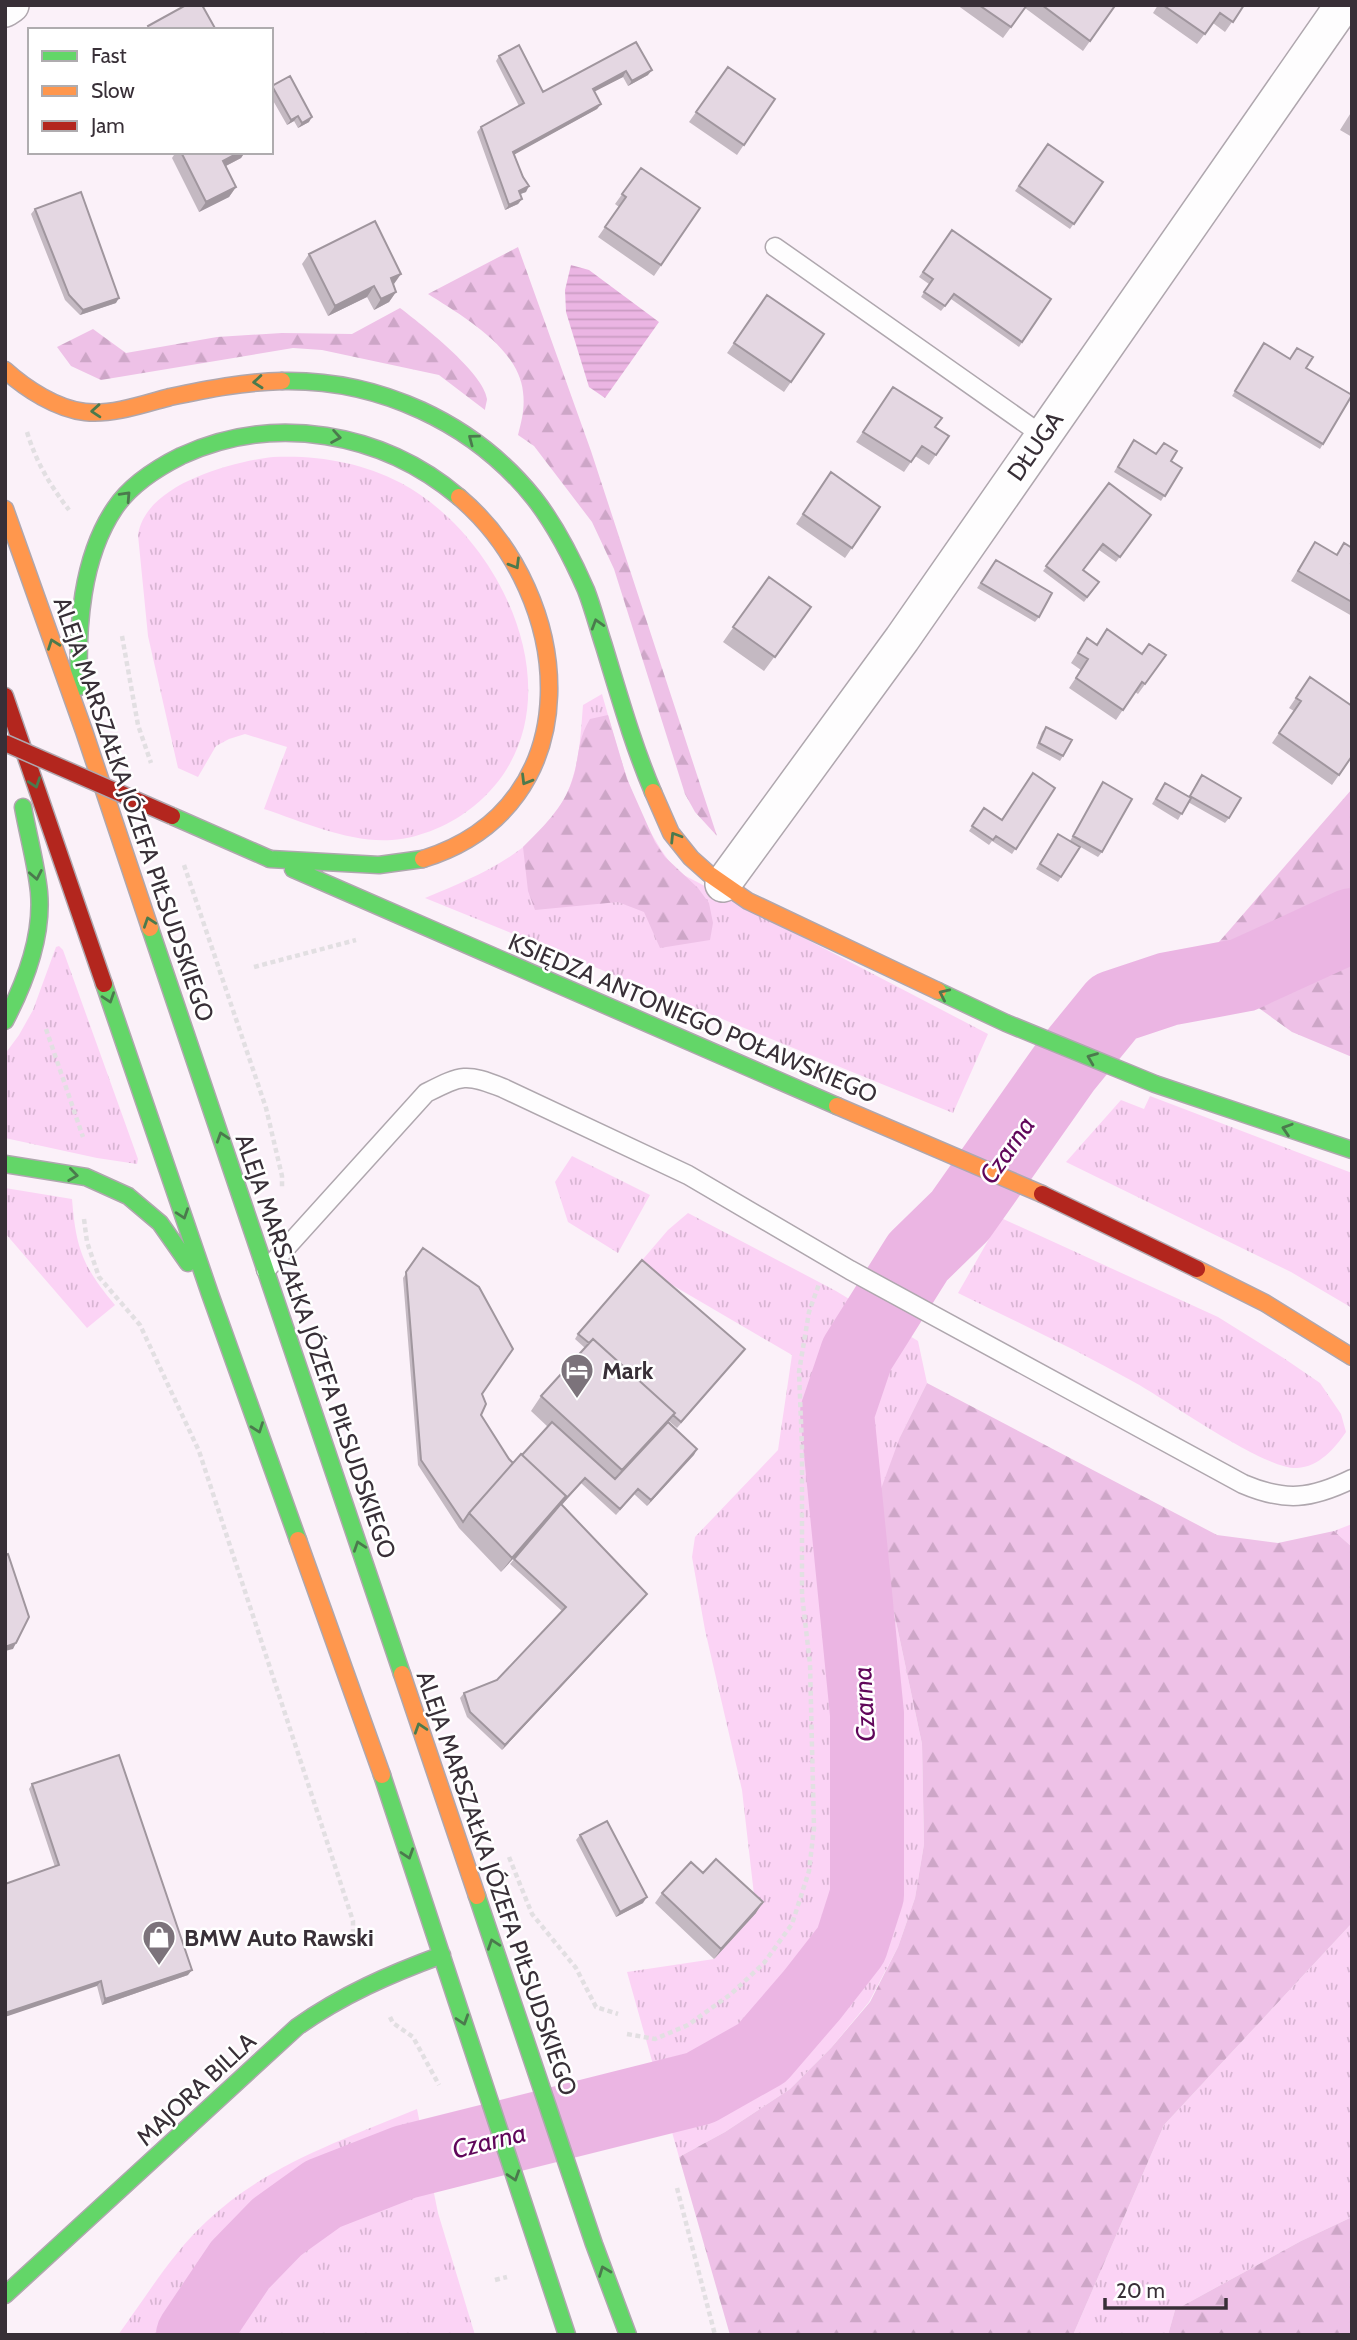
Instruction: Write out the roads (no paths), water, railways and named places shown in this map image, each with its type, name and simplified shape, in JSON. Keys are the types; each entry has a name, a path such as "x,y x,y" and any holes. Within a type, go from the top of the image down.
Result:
{"main road":[{"path":"5,370 26,387 82,412 110,411 251,382 304,381 357,387 438,416 478,442 500,461 547,512 580,572 641,764 671,833 691,858 723,884 772,913 1006,1023 1155,1084 1352,1150"},
{"path":"85,731 78,681 79,637 95,548 116,506 144,479 169,462 201,447 235,438 297,432 327,435 371,445 424,469 480,515 518,566 540,617 549,663 551,697 548,721 535,765 512,801 493,821 470,838 437,853 408,862 377,864 270,859"},
{"name":"ALEJA MARSZAŁKA JÓZEFA PIŁSUDSKIEGO","path":"5,509 85,731 579,2199 628,2335"},
{"path":"5,695 210,1294 362,1718 567,2335"},
{"path":"5,712 39,894 34,943 18,998 5,1021"},
{"name":"KSIĘDZA ANTONIEGO POŁAWSKIEGO","path":"5,743 1073,1208 1265,1303 1352,1357"},
{"path":"5,1164 86,1177 128,1196 160,1223 210,1294"},
{"name":"MAJORA BILLA","path":"5,2295 287,2036 324,2006 373,1981 442,1955"}],"street":[{"path":"5,9 11,5"},
{"name":"DŁUGA","path":"723,884 902,639 1343,5"}],"lane":[{"path":"775,247 1042,435"},
{"path":"266,1270 426,1093 452,1080 475,1077 688,1175 850,1270 1180,1451 1264,1493 1306,1496 1323,1492 1352,1479"}],"waterway":[{"name":"Czarna","path":"193,2335 240,2265 277,2227 323,2194 405,2162 700,2088 762,2053 812,1995 851,1945 867,1895 867,1714 837,1413 857,1354 918,1257 960,1216 1065,1067 1114,1007 1168,989 1243,975 1352,925"}],"place":[{"name":"Mark","path":"577,1400"},
{"name":"BMW Auto Rawski","path":"159,1967"}]}
